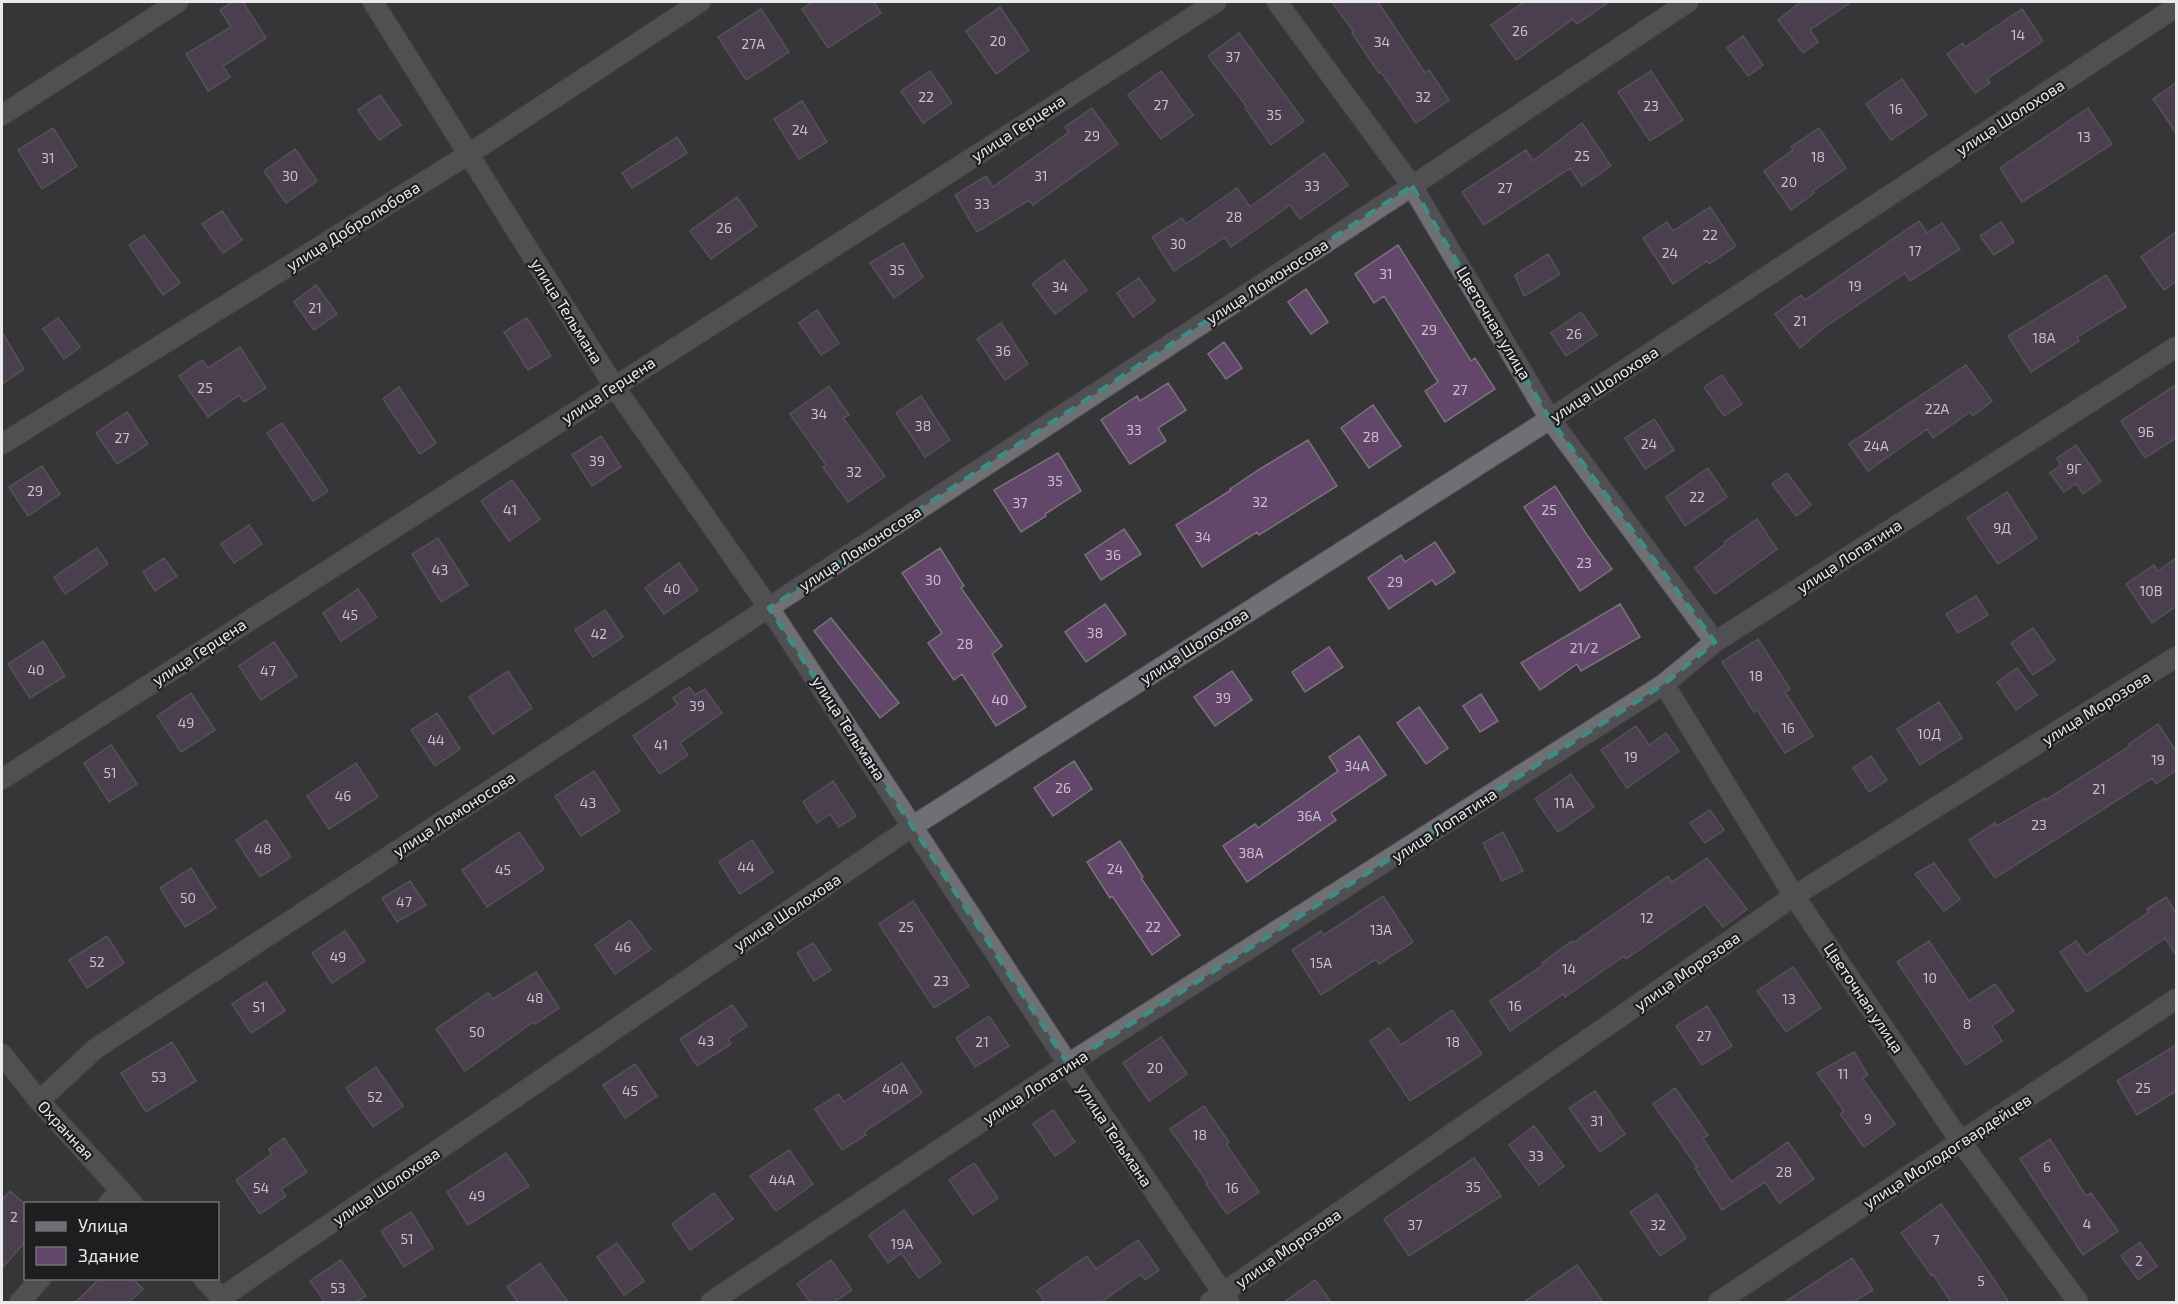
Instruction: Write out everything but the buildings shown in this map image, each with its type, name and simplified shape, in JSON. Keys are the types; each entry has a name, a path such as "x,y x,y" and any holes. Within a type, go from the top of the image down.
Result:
{"street":[{"path":"2,115 178,2"},
{"name":"улица Тельмана","path":"373,2 614,386 769,608 1220,1300"},
{"name":"улица Добролюбова","path":"2,444 469,154 700,2"},
{"name":"улица Герцена","path":"2,779 1215,2"},
{"name":"Цветочная улица","path":"1277,2 1412,186 1550,419 1715,642"},
{"name":"улица Ломоносова","path":"39,1101 95,1049 1689,2"},
{"name":"улица Шолохова","path":"223,1300 913,826 1550,419 2176,7"},
{"name":"улица Лопатина","path":"711,1302 1068,1064 1664,684 1715,642 2176,347"},
{"name":"улица Морозова","path":"1220,1300 1794,896 2176,657"},
{"name":"Цветочная улица","path":"1664,684 1794,896 1961,1142 2078,1302"},
{"name":"улица Молодогвардейцев","path":"1718,1302 2176,999"},
{"name":"Охранная","path":"2,1054 121,1199"},
{"path":"20,1302 39,1280"},
{"path":"205,1280 223,1300"}],"highlighted area":[{"path":"1412,186 1550,419 1715,642 1664,684 1068,1064 769,608"}]}
